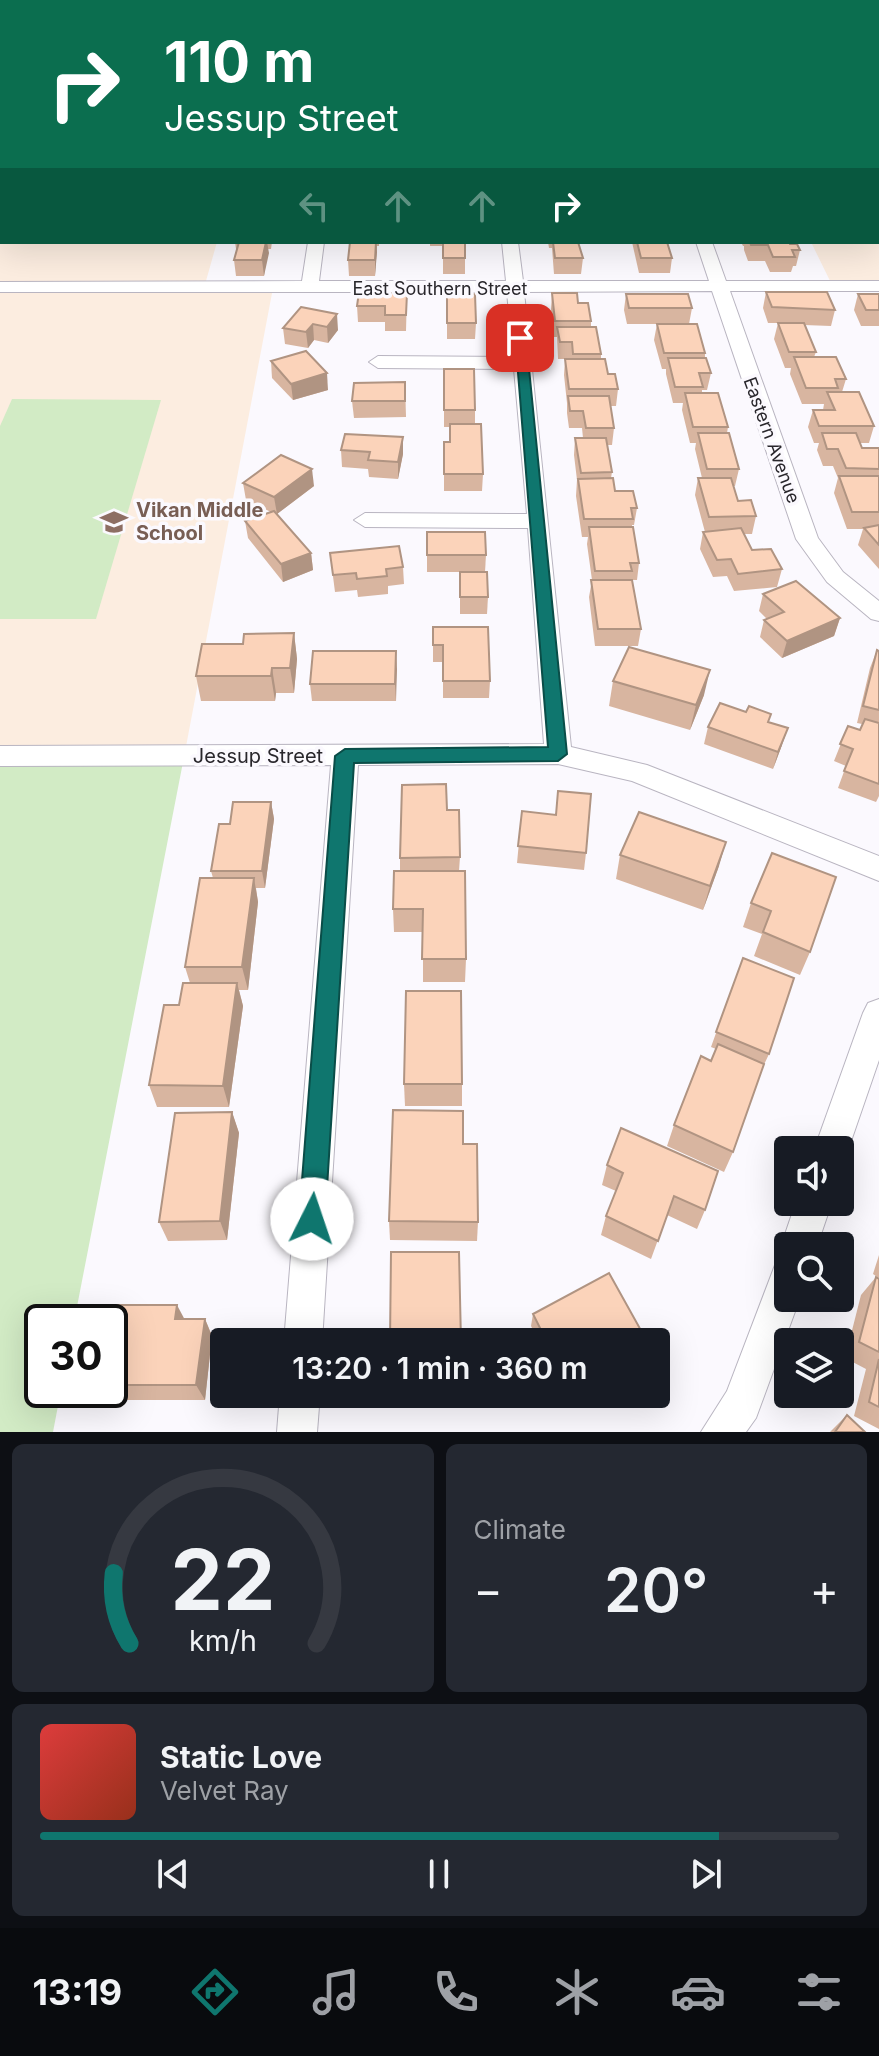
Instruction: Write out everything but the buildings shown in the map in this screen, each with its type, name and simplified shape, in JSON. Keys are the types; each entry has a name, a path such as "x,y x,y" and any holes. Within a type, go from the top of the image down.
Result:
{"street":[{"path":"310,288 316,244"},
{"path":"510,244 539,521 558,754"},
{"name":"Eastern Avenue","path":"705,244 807,539 835,577 879,613"},
{"name":"East Southern Street","path":"0,287 513,289 879,286"},
{"path":"378,362 523,363"},
{"path":"365,520 539,521"},
{"name":"Jessup Street","path":"0,756 558,754 637,772 879,869"},
{"path":"304,1328 345,756"},
{"path":"836,1136 879,1013"},
{"path":"721,1432 742,1404 776,1312"},
{"path":"297,1432 299,1408"}],"shaded area":[{"name":"Vikan Middle School","path":"0,244 216,244 204,288 273,288 184,757 0,756"},
{"path":"812,244 879,244 879,286 833,287"}],"green space":[{"path":"12,399 161,400 96,619 0,619 0,426"},
{"path":"0,756 184,757 78,1304 24,1304 24,1408 58,1408 53,1432 0,1432"}],"place":[{"name":"Vikan Middle School","path":"114,522"}],"route":[{"path":"312,1219 345,756 558,754 520,338"}]}
